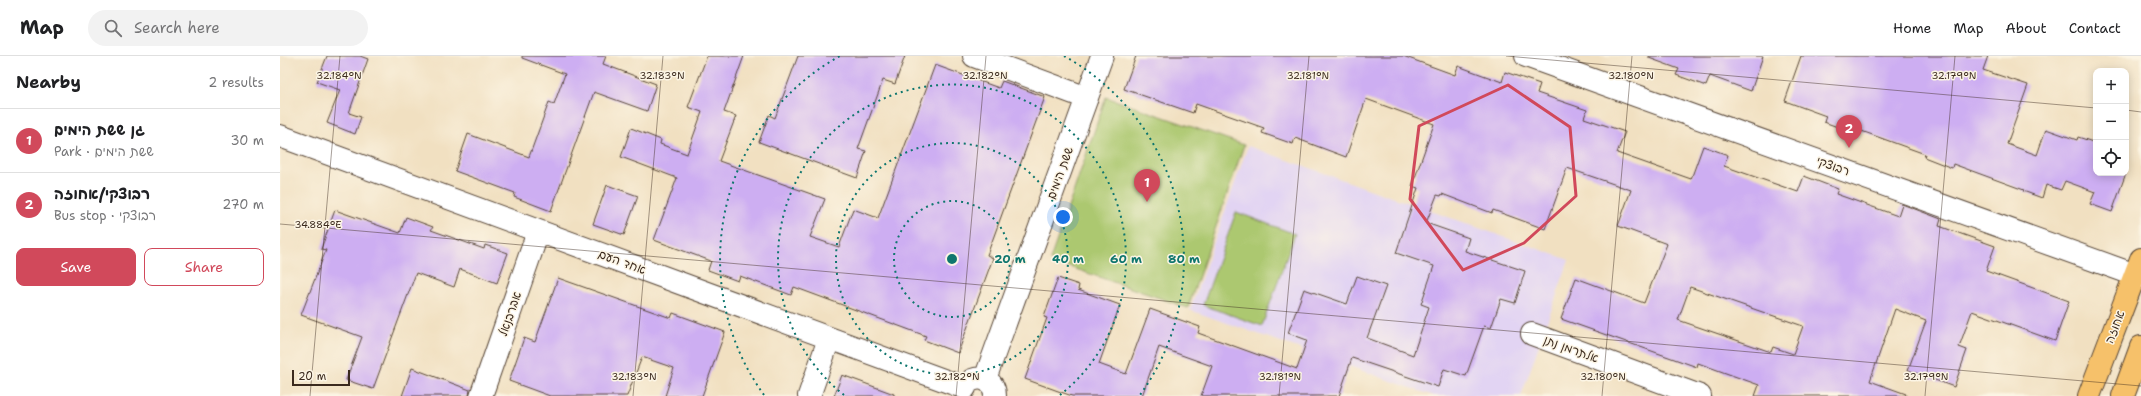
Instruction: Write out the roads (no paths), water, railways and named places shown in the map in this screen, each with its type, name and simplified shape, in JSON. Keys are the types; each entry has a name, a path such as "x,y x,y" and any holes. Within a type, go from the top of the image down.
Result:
{"main road":[{"name":"אחוזה","path":"2089,396 2139,270"},
{"path":"2123,396 2141,346"}],"street":[{"path":"974,56 1087,98"},
{"name":"ששת הימים","path":"990,388 1102,56"},
{"name":"רבוצקי","path":"1526,56 2139,270"},
{"name":"אחד העם","path":"280,136 829,339 964,392"},
{"name":"אברבנאל","path":"481,396 538,232"},
{"name":"אלתרמן נתן","path":"1532,334 1700,396"},
{"path":"809,396 829,339"},
{"path":"964,392 975,379 990,388"}],"place":[{"name":"רבוצקי/אחוזה","path":"1849,148"},
{"name":"גן ששת הימים","path":"1147,202"}]}
